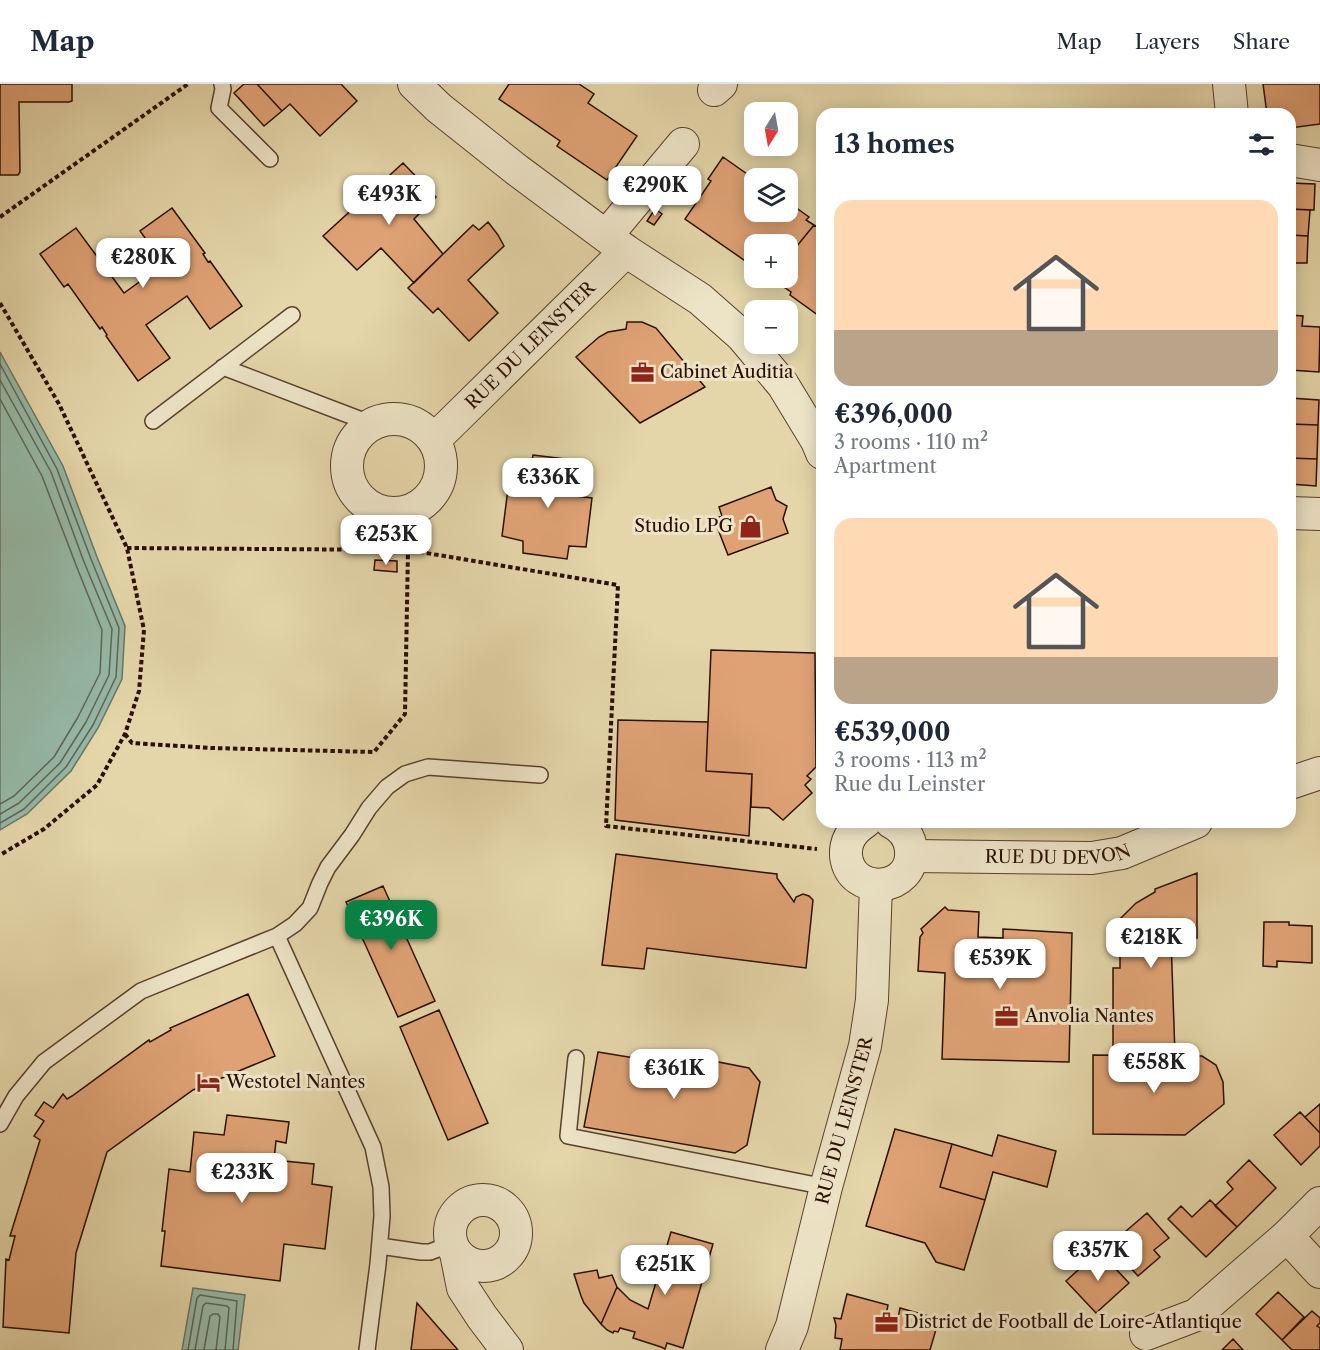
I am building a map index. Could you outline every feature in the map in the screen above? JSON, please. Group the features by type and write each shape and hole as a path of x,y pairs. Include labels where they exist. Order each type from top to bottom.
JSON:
{"street":[{"path":"414,84 517,170 616,243 700,299 742,336 783,385 816,439"},
{"path":"1229,84 1231,108"},
{"name":"RUE DU LEINSTER","path":"434,440 616,243 683,144"},
{"path":"1296,161 1320,165"},
{"path":"399,419 424,430 434,440 440,454 441,469 438,483 431,496 420,506 406,512 391,513 376,510 363,502 353,490 348,476 347,461 351,446 360,433 372,424 399,419"},
{"path":"1296,513 1320,514"},
{"path":"1296,781 1320,773"},
{"path":"857,828 847,843 847,862 858,878 876,885 896,880 909,866 912,855 911,844 900,828"},
{"name":"RUE DU DEVON","path":"912,855 1092,858 1122,853 1182,828"},
{"name":"RUE DU LEINSTER","path":"782,1350 792,1326 826,1187 865,1046 872,1000 876,885"},
{"path":"454,1249 463,1260 473,1265 483,1267 494,1265 504,1260 516,1241 514,1219 498,1203 476,1200 457,1212 451,1222 449,1233 463,1288 507,1350"},
{"path":"1146,1334 1196,1315 1287,1236 1320,1203"},
{"path":"1287,1236 1320,1272"},
{"path":"482,1317 488,1282 494,1265"}],"lane":[{"path":"222,84 219,108 270,159"},
{"path":"153,422 292,315"},
{"path":"223,367 372,424"},
{"path":"0,1124 15,1096 44,1062 141,992 277,936 295,924 310,908 328,867 369,808 387,787 405,774 428,767 540,775"},
{"path":"277,936 373,1147 381,1187 382,1216 367,1350"},
{"path":"576,1058 568,1136 826,1187"},
{"path":"380,1245 421,1252 454,1249"}],"path":[{"path":"0,217 188,84"},
{"path":"0,303 59,404 127,548 144,630 138,691 125,734 97,785 44,829 0,855"},
{"path":"125,734 132,742 211,748 374,752 405,714 408,550 406,512"},
{"path":"127,548 408,550 618,585 606,826 846,852"}],"water":[{"path":"0,352 63,466 125,626 122,679 98,728 71,771 27,814 0,830"},
{"path":"193,1288 245,1295 238,1350 182,1350"}],"building":[{"path":"0,84 72,84 72,101 19,102 20,172 18,175 0,175"},
{"path":"244,84 257,84 282,111 264,126 234,93"},
{"path":"257,84 341,84 357,101 320,136 290,104 282,111"},
{"path":"509,84 579,84 594,94 588,103 637,136 607,180 557,146 560,141 499,99"},
{"path":"1263,84 1320,84 1320,124 1296,127 1296,108 1266,108"},
{"path":"723,157 744,172 744,222 798,222 798,209 809,217 806,220 814,225 798,245 798,234 744,234 744,260 685,219 711,181 708,179"},
{"path":"403,163 436,197 414,219 443,254 414,283 381,248 357,270 323,236"},
{"path":"1296,183 1315,184 1314,210 1296,209"},
{"path":"172,208 205,253 203,254 208,262 210,261 242,306 210,329 187,296 146,325 170,358 138,381 102,327 100,329 68,284 64,287 40,254 76,228 124,293 164,264 140,231"},
{"path":"655,209 662,214 654,225 647,221"},
{"path":"1296,209 1310,210 1308,236 1296,235"},
{"path":"488,222 504,246 468,280 498,313 469,341 438,308 433,313 408,288 473,225 479,230"},
{"path":"814,225 816,226 816,314 790,295 791,292 785,288 798,288 798,245"},
{"path":"1296,235 1308,236 1307,263 1296,263"},
{"path":"1296,315 1303,316 1302,326 1320,327 1319,372 1296,370"},
{"name":"Cabinet Auditia","path":"627,322 642,322 656,328 705,387 640,423 576,357 599,337 608,332 626,329"},
{"path":"1296,398 1319,400 1318,425 1296,424"},
{"path":"1296,424 1318,425 1317,459 1296,458"},
{"path":"533,455 581,461 576,496 592,498 586,547 569,546 567,559 523,553 523,541 502,536 509,481 528,484"},
{"path":"1296,458 1317,459 1316,486 1296,484"},
{"name":"Studio LPG","path":"771,487 776,500 787,506 783,519 788,533 728,555 714,519 722,516 719,507"},
{"path":"375,560 397,561 397,572 374,570"},
{"path":"711,650 815,653 816,767 807,776 811,779 805,785 812,793 783,820 769,808 751,807 752,774 706,771"},
{"path":"618,720 708,722 706,771 752,774 749,836 615,820"},
{"path":"616,854 777,874 777,878 794,902 796,897 803,894 813,900 806,968 647,948 644,969 602,965"},
{"path":"1197,873 1197,938 1171,938 1175,1055 1113,1055 1113,968 1120,968 1120,937 1113,937 1113,932 1120,919 1136,903 1155,892 1155,889"},
{"path":"383,886 435,1001 398,1017 346,902"},
{"name":"Anvolia Nantes","path":"945,907 948,910 979,912 978,937 1003,938 1003,929 1072,933 1069,1062 942,1059 945,973 918,971 920,937 923,933 921,929"},
{"path":"1264,922 1289,922 1289,925 1312,926 1312,963 1277,961 1277,967 1263,966"},
{"path":"248,994 275,1056 193,1090 107,1152 76,1253 69,1333 3,1327 6,1259 9,1260 15,1236 10,1236 40,1140 34,1136 44,1121 35,1115 44,1102 53,1108 63,1094 67,1099 72,1096 149,1040 150,1042 171,1030 170,1028"},
{"path":"439,1010 488,1123 448,1140 400,1027"},
{"path":"598,1052 665,1063 667,1052 749,1068 760,1082 747,1145 735,1153 584,1127"},
{"path":"1093,1055 1202,1056 1216,1065 1223,1082 1224,1104 1185,1135 1093,1134"},
{"path":"1320,1104 1320,1133 1305,1117"},
{"path":"1300,1112 1320,1133 1320,1146 1301,1165 1274,1135"},
{"path":"227,1115 289,1122 286,1143 276,1141 274,1160 314,1164 312,1184 332,1187 325,1249 284,1244 280,1281 161,1266 165,1231 162,1231 169,1169 190,1172 194,1132 224,1135"},
{"path":"895,1129 952,1144 940,1187 985,1200 964,1270 936,1262 925,1243 866,1226"},
{"path":"998,1135 1056,1151 1047,1187 993,1172 985,1200 940,1187 952,1144 992,1156"},
{"path":"1249,1160 1276,1188 1237,1227 1215,1206 1233,1189 1227,1182"},
{"path":"1210,1200 1237,1227 1206,1257 1168,1219 1181,1206 1192,1217"},
{"path":"1147,1213 1169,1238 1154,1250 1160,1257 1138,1276 1117,1253 1125,1245 1119,1237"},
{"path":"671,1232 713,1244 683,1348 667,1343 665,1349 633,1338 635,1332 620,1328 618,1332 613,1333 601,1324 617,1287 630,1300 648,1309"},
{"path":"1099,1251 1129,1283 1096,1313 1066,1281"},
{"path":"597,1270 599,1278 612,1275 617,1287 601,1324 584,1303 574,1274"},
{"path":"1278,1292 1304,1317 1282,1340 1256,1314"},
{"name":"District de Football de Loire-Atlantique","path":"847,1294 888,1305 886,1315 898,1318 900,1308 939,1319 930,1350 840,1350 842,1339 835,1338 834,1318 841,1319"},
{"path":"417,1303 458,1350 411,1350"},
{"path":"1312,1311 1320,1318 1317,1326 1320,1328 1320,1350 1292,1350 1282,1340"},
{"path":"1233,1339 1243,1350 1222,1350"}],"place":[{"name":"Cabinet Auditia","path":"642,372"},
{"name":"Studio LPG","path":"751,526"},
{"name":"Anvolia Nantes","path":"1007,1016"},
{"name":"Westotel Nantes","path":"208,1082"},
{"name":"District de Football de Loire-Atlantique","path":"886,1322"}]}
